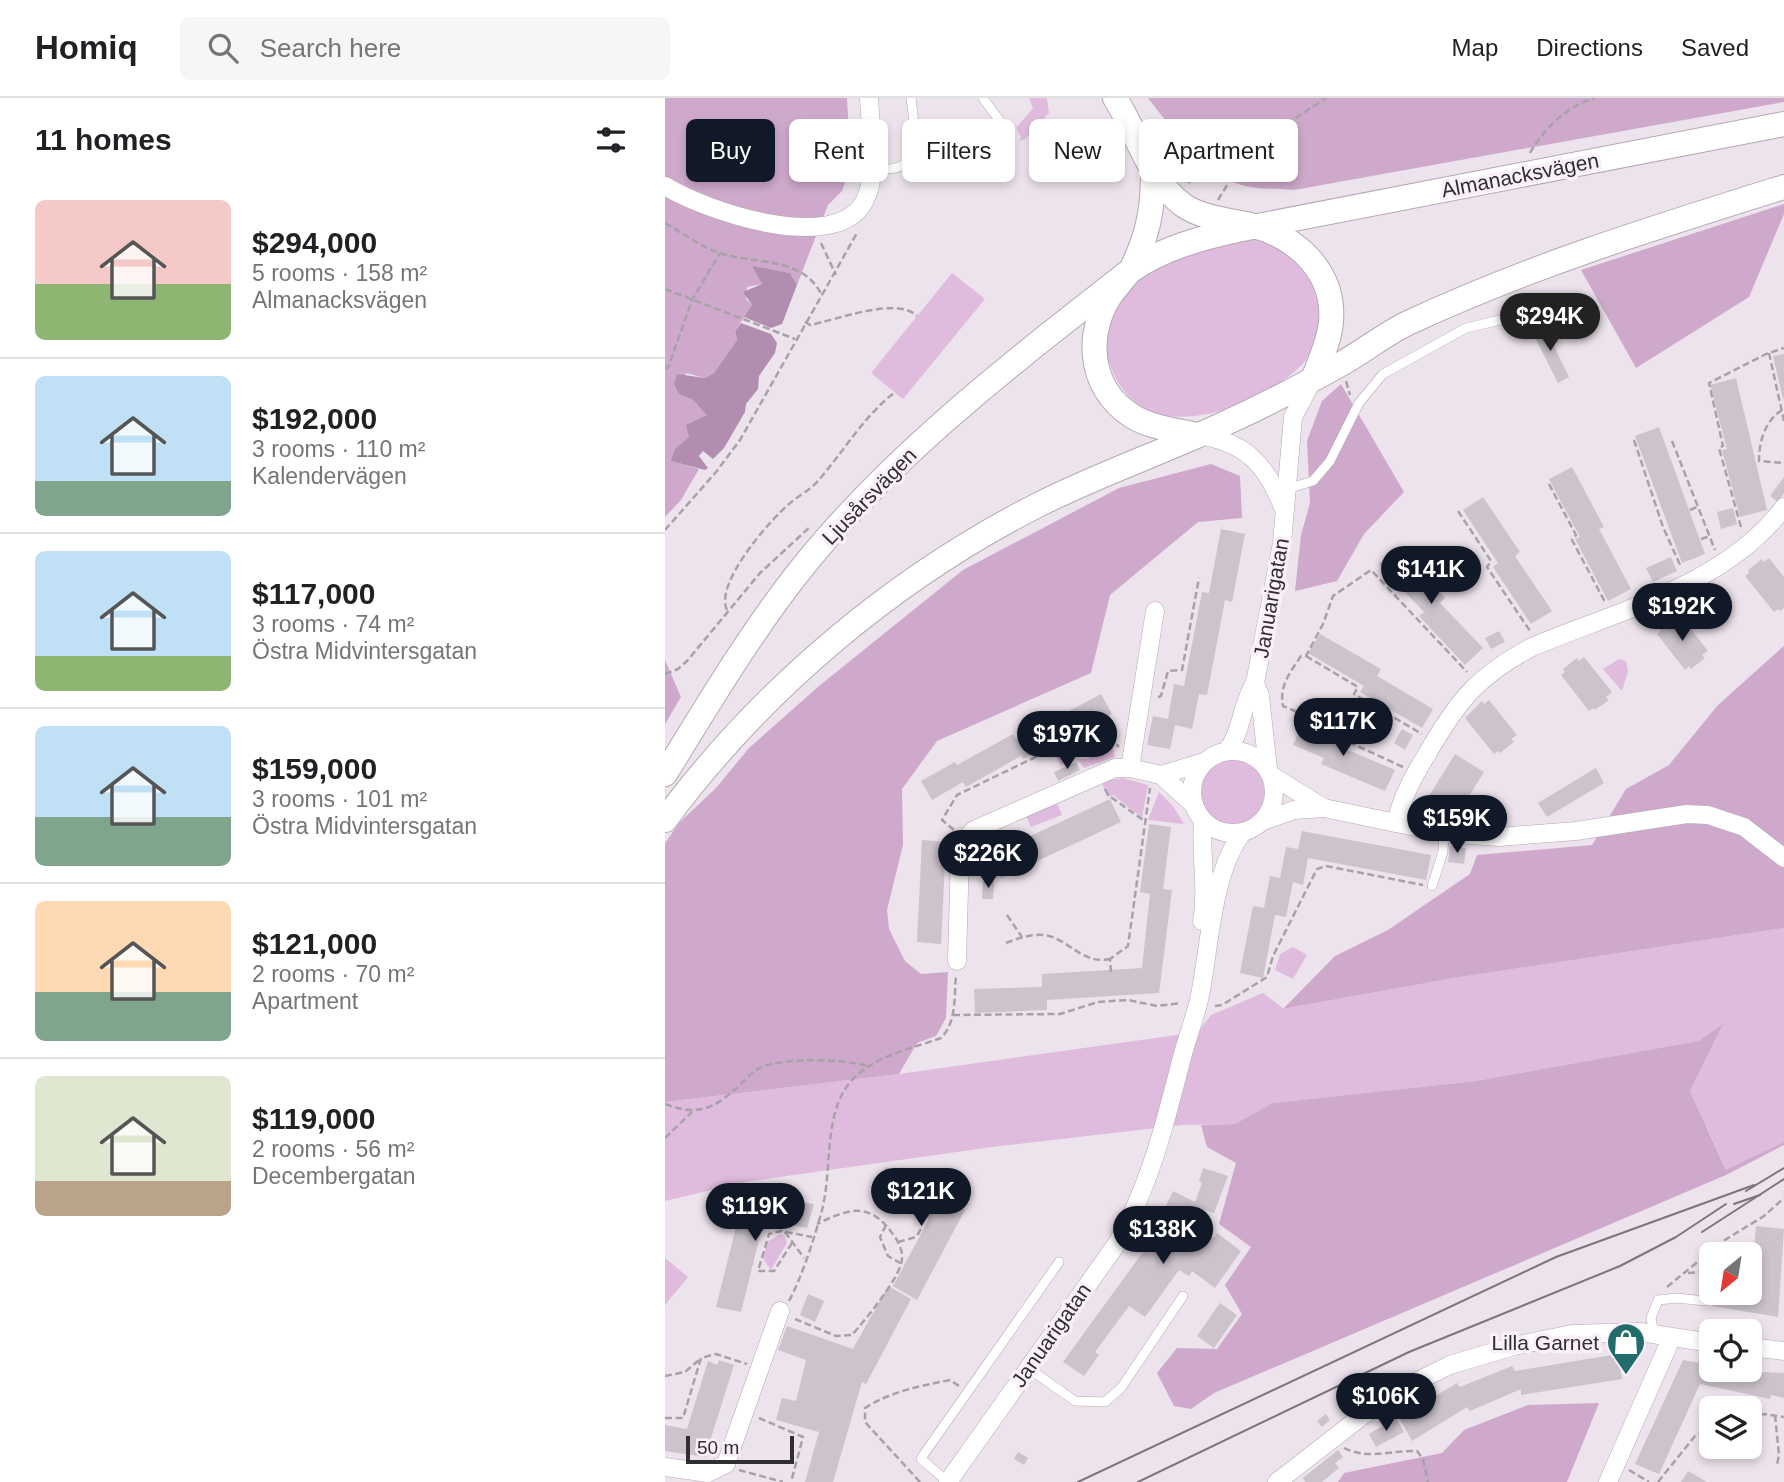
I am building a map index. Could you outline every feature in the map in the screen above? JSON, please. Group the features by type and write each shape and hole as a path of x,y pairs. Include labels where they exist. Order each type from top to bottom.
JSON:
{"main road":[{"path":"1115,98 1139,143"},
{"name":"Almanacksvägen","path":"1256,227 1784,124"},
{"path":"1153,182 1152,216 1144,244 1131,270 1105,303 1095,330 1095,359 1100,377 1113,398 1131,415 1154,426 1198,435"},
{"path":"1160,182 1186,207 1256,227 1297,245 1318,270 1327,288 1331,324 1314,377"},
{"path":"665,820 759,710 813,660 891,597 946,558 1033,508 1108,472 1198,435 1314,377 1404,325 1476,293 1594,246 1784,187"},
{"path":"1131,270 1181,244 1256,227"},
{"name":"Ljusårsvägen","path":"665,774 769,613 829,537 916,446 1131,270"}],"street":[{"path":"869,98 870,119"},
{"path":"665,186 730,215 775,224 813,225 840,222 855,212 867,195 869,182"},
{"name":"Januarigatan","path":"1227,751 1237,738 1247,696 1255,683 1285,512 1293,417 1314,377"},
{"name":"Januarigatan","path":"1198,435 1221,439 1247,451 1271,480 1285,512"},
{"path":"1397,824 1400,807 1416,772 1455,706 1478,683 1532,647 1689,583 1748,543 1784,507"},
{"path":"1130,768 1155,611"},
{"name":"Januarigatan","path":"1255,683 1270,773"},
{"path":"1157,775 1204,762 1227,751 1250,754 1270,773 1325,808"},
{"path":"1198,812 1193,782 1204,762"},
{"path":"957,961 960,853 967,836 1097,774 1130,768 1157,775 1221,832 1243,832 1263,821 1294,810 1325,808 1473,838 1527,836 1687,814 1708,815 1744,827 1784,858"},
{"path":"1263,821 1274,800 1270,773"},
{"name":"Januarigatan","path":"947,1482 1118,1242 1150,1176 1164,1135 1181,1063 1206,900 1198,812"},
{"name":"Januarigatan","path":"1192,1003 1226,857 1243,832"},
{"path":"665,1467 709,1473 726,1464 780,1311"},
{"path":"1277,1482 1389,1395 1450,1365 1514,1346 1572,1334 1640,1332 1699,1342"},
{"path":"1608,1482 1663,1337"},
{"path":"1762,1348 1784,1351"}],"lane":[{"path":"888,171 899,168 913,155 915,134 911,98"},
{"path":"983,98 998,119"},
{"path":"1287,489 1313,481 1330,461 1359,403 1383,374 1467,328 1513,317 1550,301"},
{"path":"1432,886 1443,852 1444,833"},
{"path":"947,1482 922,1459 1059,1262"},
{"path":"1028,1368 1075,1401 1105,1402 1121,1388 1182,1296"},
{"path":"1663,1337 1651,1318 1658,1300 1677,1298 1699,1300"}],"path":[{"path":"1218,200 1249,149 1326,98"},
{"path":"1527,160 1542,131 1574,105 1594,98"},
{"path":"1190,182 1196,190"},
{"path":"1208,197 1227,202"},
{"path":"665,530 729,457 795,339 835,275 857,230 855,212"},
{"path":"665,223 695,243 720,253 793,268 817,285 822,296"},
{"path":"813,225 835,275"},
{"path":"665,368 668,368 692,300 720,253"},
{"path":"665,289 795,339"},
{"path":"805,322 810,326 856,316 873,308 903,309 917,316"},
{"path":"1748,543 1738,522 1719,448 1723,446 1709,383 1784,348"},
{"path":"1769,353 1784,421"},
{"path":"728,611 724,594 738,565 766,526 815,485 862,422 895,393"},
{"path":"1782,410 1774,415 1765,430 1759,461 1784,463"},
{"path":"1634,440 1663,527 1689,583"},
{"path":"1672,441 1720,563"},
{"path":"1681,478 1686,475"},
{"path":"1549,484 1576,535 1572,540 1612,614"},
{"path":"1689,510 1699,506"},
{"path":"1458,511 1491,561 1487,567 1531,631 1532,647"},
{"path":"1700,539 1710,536"},
{"path":"1306,656 1323,624 1333,596 1371,570 1478,683"},
{"path":"1141,700 1161,696 1168,671 1182,670 1199,578"},
{"path":"1416,772 1340,738 1342,731 1283,706 1281,695 1287,677 1301,656 1306,656 1358,687 1354,694 1434,741"},
{"path":"967,836 947,827 942,820 957,795 1081,736 1111,739 1123,751 1130,768"},
{"path":"1097,774 1108,794 1144,820"},
{"path":"1006,943 1022,937 1053,937 1095,961 1110,959 1128,946 1144,820 1157,775"},
{"path":"953,1015 1060,1014 1113,1000 1157,1006 1192,1003 1222,1005 1266,977 1276,948 1317,869 1326,866 1432,886"},
{"path":"1007,915 1022,937"},
{"path":"1110,959 1111,972"},
{"path":"817,1224 853,1210 868,1211 886,1225 898,1242 902,1258 900,1263 852,1335 836,1336 780,1311 790,1298 817,1224 830,1161 834,1110 849,1083 869,1066 941,1038 953,1015 957,961"},
{"path":"665,1138 692,1112 712,1107 754,1072 767,1065 829,1060 869,1066"},
{"path":"665,1104 692,1112"},
{"path":"1661,1290 1723,1241 1764,1216 1784,1198"},
{"path":"886,1225 880,1237 888,1256 900,1263"},
{"path":"898,1242 916,1237 923,1226"},
{"path":"792,1243 774,1271 758,1270 769,1234 785,1232 812,1237"},
{"path":"785,1232 804,1259"},
{"path":"1685,1273 1699,1272"},
{"path":"665,1376 685,1372 701,1358 716,1354 759,1370"},
{"path":"665,1418 683,1418 701,1358"},
{"path":"920,1482 865,1422 866,1408 881,1397 950,1380 968,1392"},
{"path":"744,1413 803,1437 791,1482"},
{"path":"1762,1415 1784,1417"},
{"path":"1775,1415 1779,1455 1777,1465"},
{"path":"1658,1482 1699,1434"},
{"path":"1334,1436 1339,1445 1352,1452 1378,1454 1417,1451 1423,1460 1428,1482"},
{"path":"1617,1462 1649,1482"},
{"path":"726,1464 751,1475 783,1482"}],"shaded area":[{"path":"665,98 847,98 848,119 789,119 789,182 845,182 842,191 828,205 797,285 790,273 753,267 762,284 747,287 746,299 752,305 735,331 737,340 714,373 705,378 686,373 679,394 693,400 708,415 672,461 699,469 681,500 665,517"},
{"path":"1029,98 1047,98 1049,113 1043,119 1029,119 1029,135 1019,141 1021,137 1016,128 1033,108"},
{"path":"1148,98 1784,98 1784,102 1294,190 1257,188 1235,182 1298,182 1298,119 1165,119"},
{"path":"1784,204 1784,214 1749,297 1636,368 1581,270"},
{"path":"1257,238 1280,243 1319,281 1319,338 1305,362 1264,393 1213,413 1187,417 1163,415 1142,407 1129,397 1120,385 1107,356 1109,330 1116,308 1129,290 1146,275 1167,263 1212,247"},
{"path":"752,266 790,273 797,285 782,324 771,328 744,317 752,305 743,292 762,284"},
{"path":"952,273 985,299 903,399 871,373"},
{"path":"741,323 771,334 777,343 775,353 759,376 758,389 746,404 745,412 724,448 713,459 703,451 699,456 708,468 705,470 671,461 675,449 689,437 686,425 707,415 693,400 679,394 674,384 677,374 705,378 714,373 737,340 735,331"},
{"path":"1341,384 1404,492 1364,534 1337,581 1295,591 1301,535 1310,503 1307,441 1322,401"},
{"path":"1211,464 1240,476 1242,518 1198,522 1110,595 1091,673 937,741 902,789 903,845 887,910 889,929 905,961 921,974 948,972 946,1018 936,1036 917,1043 899,1074 665,1102 665,843 680,822 716,788 749,748 819,686 963,570 1119,488"},
{"path":"1784,646 1784,928 1454,978 1283,1009 1335,956 1388,930 1470,874 1477,855 1592,845 1626,789 1669,765 1718,705"},
{"path":"1619,659 1626,661 1628,671 1622,691 1603,669"},
{"path":"665,660 681,697 665,724"},
{"path":"1098,742 1112,746 1115,757 1084,768 1078,759 1088,759 1095,754 1079,754 1061,765 1054,753 1076,743"},
{"path":"1233,760 1251,766 1259,774 1265,792 1259,810 1251,818 1233,824 1215,818 1207,810 1201,792 1207,774 1215,766"},
{"path":"1123,778 1148,785 1142,818 1113,795 1108,797 1101,781"},
{"path":"1159,792 1173,806 1184,824 1148,820"},
{"path":"1057,803 1062,815 1031,827 1026,816"},
{"path":"1784,928 1784,1142 1727,1171 1690,1091 1722,1025 1698,1041 1476,1081 1274,1103 1235,1124 1182,1125 992,1147 745,1182 665,1201 665,1102 899,1074 1198,1032 1211,1015 1263,993 1284,1009 1454,978"},
{"path":"1293,947 1307,955 1293,979 1275,970 1280,954"},
{"path":"1723,1024 1690,1091 1726,1170 1784,1142 1784,1145 1726,1175 1214,1393 1191,1409 1174,1406 1157,1373 1177,1348 1217,1349 1242,1314 1225,1285 1251,1247 1219,1224 1236,1163 1207,1147 1201,1125 1235,1124 1273,1103 1476,1081 1698,1041"},
{"path":"780,1234 785,1236 787,1243 771,1270 763,1259 767,1242"},
{"path":"665,1258 688,1277 665,1305"},
{"path":"1599,1403 1567,1482 1338,1482 1344,1473 1442,1453 1464,1430 1528,1405"}],"building":[{"path":"1543,324 1569,377 1558,383 1531,330"},
{"path":"1784,354 1784,398 1783,399 1773,356"},
{"path":"1736,378 1767,510 1740,517 1722,450 1727,449 1710,385"},
{"path":"1659,427 1705,554 1682,563 1635,436"},
{"path":"1572,467 1604,527 1599,529 1631,589 1608,601 1575,539 1580,537 1549,479"},
{"path":"1784,477 1784,493 1778,502 1770,496"},
{"path":"1483,497 1520,552 1515,556 1552,611 1531,624 1493,567 1498,563 1463,510"},
{"path":"1733,508 1737,524 1721,529 1717,512"},
{"path":"1221,529 1245,534 1232,602 1225,600 1207,695 1199,694 1192,729 1175,725 1170,749 1147,745 1153,716 1168,719 1174,684 1184,686 1202,592 1209,593"},
{"path":"1398,547 1445,598 1440,603 1483,648 1465,665 1419,616 1424,612 1379,564"},
{"path":"1671,557 1677,571 1653,582 1646,568"},
{"path":"1769,558 1784,577 1784,608 1774,612 1745,576 1749,573 1748,570 1762,559 1764,562"},
{"path":"1681,616 1708,651 1702,655 1705,658 1691,669 1689,666 1685,670 1657,634 1661,631 1659,628 1673,617 1676,620"},
{"path":"1499,631 1505,642 1491,649 1485,638"},
{"path":"1320,634 1381,669 1377,676 1433,709 1422,728 1360,692 1364,686 1308,653"},
{"path":"1584,657 1612,692 1606,697 1609,700 1589,711 1561,675 1565,672 1563,669 1577,658 1579,661"},
{"path":"1101,694 1112,714 1081,731 1079,728 1023,759 1021,756 966,787 963,782 932,800 921,781 955,762 957,765 1013,734 1016,739"},
{"path":"1489,700 1517,735 1511,739 1514,742 1500,753 1498,751 1494,754 1465,718 1482,701 1484,704"},
{"path":"1303,723 1337,738 1334,744 1395,770 1385,791 1321,764 1324,758 1293,745"},
{"path":"1402,729 1413,735 1405,750 1394,743"},
{"path":"1455,754 1484,772 1453,822 1424,804"},
{"path":"1076,762 1080,770 1058,781 1054,772"},
{"path":"1596,768 1604,783 1547,817 1538,803"},
{"path":"1110,799 1121,822 1001,878 990,855"},
{"path":"1149,824 1171,827 1163,889 1172,890 1159,993 1047,1000 1047,1010 975,1013 974,989 1042,987 1042,974 1142,968 1150,894 1140,892"},
{"path":"1302,831 1431,855 1426,880 1308,858 1303,885 1293,882 1286,917 1275,915 1263,978 1240,973 1253,906 1264,908 1270,876 1280,878 1286,847 1298,849"},
{"path":"922,840 946,842 941,944 917,942"},
{"path":"1450,846 1466,848 1464,864 1448,862"},
{"path":"983,881 994,881 993,899 982,899"},
{"path":"886,1167 965,1210 917,1300 893,1286 929,1219 872,1190"},
{"path":"1203,1168 1228,1176 1214,1213 1194,1206 1188,1219 1214,1238 1217,1233 1241,1251 1215,1288 1192,1271 1189,1276 1179,1270 1145,1317 1129,1306 1095,1352 1099,1355 1084,1376 1063,1362 1148,1245 1173,1191 1195,1202 1202,1183 1199,1181"},
{"path":"744,1195 814,1204 807,1228 764,1220 741,1312 716,1307"},
{"path":"1756,1226 1784,1229 1778,1317 1712,1306 1762,1306 1762,1242 1755,1242"},
{"path":"888,1286 911,1299 866,1384 862,1382 833,1482 805,1482 819,1432 776,1420 782,1398 796,1401 806,1360 778,1350 787,1326 853,1349"},
{"path":"808,1294 824,1301 815,1322 800,1315"},
{"path":"1220,1303 1237,1315 1214,1348 1197,1336"},
{"path":"1618,1354 1622,1379 1521,1395 1521,1389 1470,1411 1467,1407 1412,1441 1399,1418 1457,1383 1460,1387 1512,1366 1515,1371"},
{"path":"719,1360 734,1365 705,1457 665,1451 665,1425 687,1429 708,1361 717,1365"},
{"path":"1683,1360 1699,1363 1699,1382 1762,1382 1762,1372 1784,1373 1784,1398 1771,1395 1770,1399 1700,1384 1659,1474 1635,1464"},
{"path":"1326,1414 1330,1420 1322,1427 1317,1421"},
{"path":"1396,1418 1404,1432 1376,1447 1369,1434"},
{"path":"1338,1450 1343,1457 1335,1463 1339,1468 1322,1482 1305,1482 1303,1478"},
{"path":"1018,1452 1028,1458 1024,1465 1014,1459"},
{"path":"1688,1471 1707,1482 1681,1482"}],"tram line":[{"path":"1746,1191 1784,1168"},
{"path":"1702,1232 1784,1179"},
{"path":"1078,1482 1556,1257 1754,1185"},
{"path":"1734,1204 1760,1195"},
{"path":"1138,1482 1409,1352 1620,1266 1676,1237 1726,1204"}],"place":[{"name":"Lilla Garnet","path":"1626,1376"}]}
